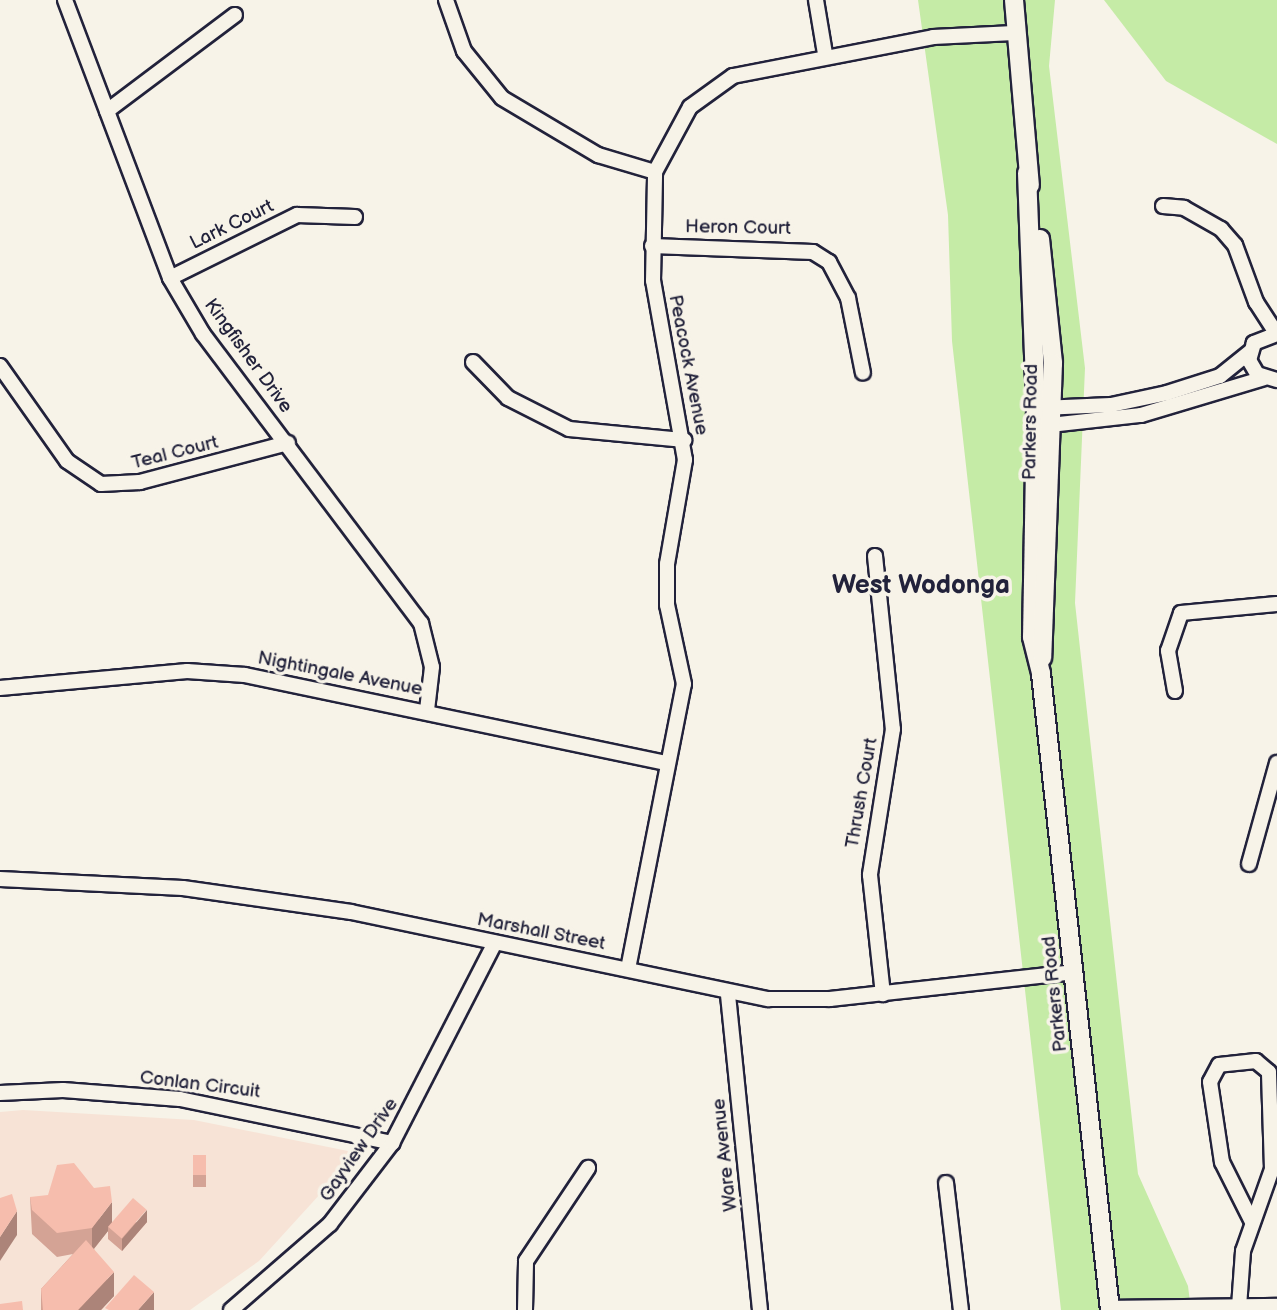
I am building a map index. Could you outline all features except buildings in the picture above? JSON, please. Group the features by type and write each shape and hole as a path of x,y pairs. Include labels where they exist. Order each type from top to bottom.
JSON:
{"main road":[{"name":"Parkers Road","path":"1014,0 1014,33 1044,417 1029,594 1041,674 1110,1309"}],"street":[{"name":"Kingfisher Drive","path":"65,0 170,278 421,623 432,667 427,710"},
{"path":"446,0 464,51 502,98 598,155 656,172"},
{"path":"816,0 825,54"},
{"path":"107,111 235,15"},
{"name":"Peacock Avenue","path":"628,970 684,684 667,605 667,564 684,440 662,352 652,246 656,172 703,93 750,70 825,54 1014,33"},
{"path":"1044,417 1167,393 1220,376 1252,348 1277,334 1256,302 1243,260 1221,229 1184,208 1163,206"},
{"name":"Lark Court","path":"170,278 297,215 355,217"},
{"name":"Heron Court","path":"652,246 813,251 829,262 848,298 863,373"},
{"path":"1256,302 1252,368 1272,382"},
{"path":"473,362 508,398 569,429 684,440"},
{"name":"Teal Court","path":"0,366 67,461 101,484 140,482 288,443"},
{"path":"1044,417 1141,415 1272,382"},
{"name":"Thrush Court","path":"875,556 893,729 870,875 883,994"},
{"path":"1175,691 1168,651 1181,614 1277,604"},
{"name":"Nightingale Avenue","path":"0,688 213,672 427,710 667,763"},
{"path":"1249,864 1277,763"},
{"name":"Marshall Street","path":"0,879 183,888 495,943 628,970 728,995 801,999 883,994 1073,972"},
{"name":"Gayview Drive","path":"232,1310 330,1224 392,1143 495,943"},
{"name":"Ware Avenue","path":"728,995 757,1310"},
{"path":"1238,1307 1252,1222 1273,1158 1269,1072 1256,1061 1219,1065 1210,1082 1222,1162 1252,1222"},
{"name":"Conlan Circuit","path":"0,1093 180,1099 392,1143"},
{"path":"525,1310 526,1261 588,1168"},
{"path":"946,1183 961,1310"},
{"path":"1110,1309 1277,1306"}],"shaded area":[{"path":"23,1110 194,1120 348,1151 352,1159 259,1261 190,1310 0,1310 0,1112"}],"green space":[{"path":"918,0 1055,0 1049,66 1085,368 1075,603 1138,1174 1188,1286 1191,1310 1061,1310 952,341 948,215"},
{"path":"1104,0 1277,0 1277,144 1166,81"}],"district":[{"name":"West Wodonga","path":"921,586"}]}
